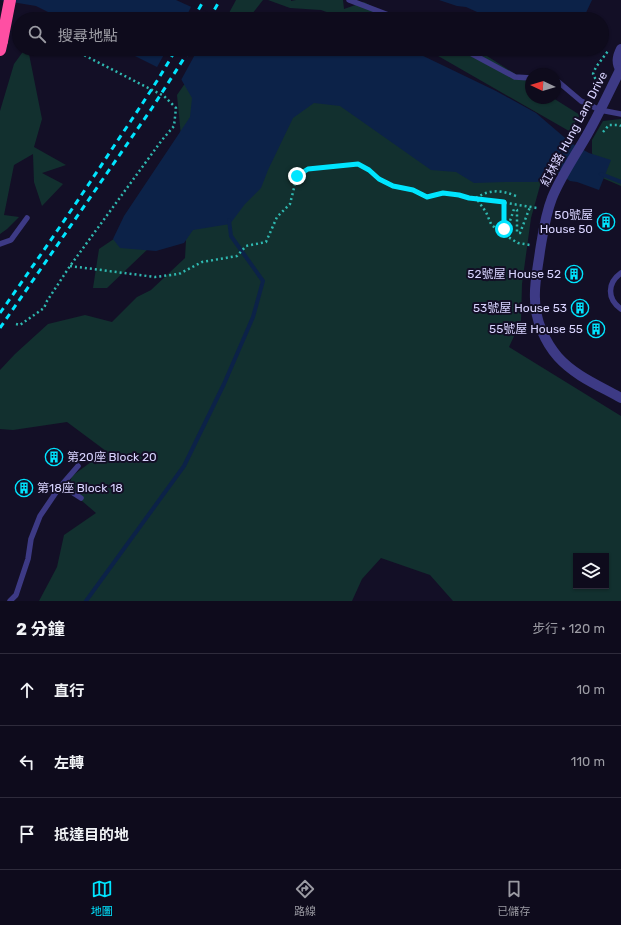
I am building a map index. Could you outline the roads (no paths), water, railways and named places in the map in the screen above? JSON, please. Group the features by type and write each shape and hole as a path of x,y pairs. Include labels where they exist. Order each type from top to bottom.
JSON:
{"highway":[{"path":"1,46 10,0"}],"street":[{"name":"紅林路 Hung Lam Drive","path":"621,49 617,59 617,65 621,71 552,198 546,216 541,242 535,301 538,321 546,340 558,357 573,371 621,398"}],"lane":[{"path":"349,0 381,12"},
{"path":"476,56 515,76 525,77"},
{"path":"561,84 581,101 600,110 621,114"},
{"path":"0,244 11,240 27,218"},
{"path":"621,273 612,282 610,295 613,301 621,309"},
{"path":"10,601 16,595 28,560 31,539 40,516 62,485 78,466"},
{"path":"62,485 81,498"}],"water":[{"path":"0,0 176,0 203,12 48,12 36,6"},
{"path":"439,0 592,0 586,12 477,12 466,7 457,6"},
{"path":"135,56 423,56 496,91 536,113 571,143 589,153 611,160 599,190 570,181 548,166 538,182 474,183 456,172 431,170 340,106 314,103 293,118 261,188 245,204 230,224 193,230 184,243 156,251 120,248 113,239 124,216 190,117 192,98 181,79"}],"waterway":[{"path":"601,174 621,182"},
{"path":"86,601 184,466 224,384 253,317 263,281 231,236 229,220"}],"railway":[{"path":"197,12 204,0"},
{"path":"213,12 220,0"},
{"path":"0,313 98,170 172,56"},
{"path":"0,328 152,108 185,56"}],"place":[{"name":"50號屋 House 50","path":"606,222"},
{"name":"52號屋 House 52","path":"574,274"},
{"name":"53號屋 House 53","path":"580,308"},
{"name":"55號屋 House 55","path":"596,329"},
{"name":"第20座 Block 20","path":"54,457"},
{"name":"第18座 Block 18","path":"24,488"}]}
